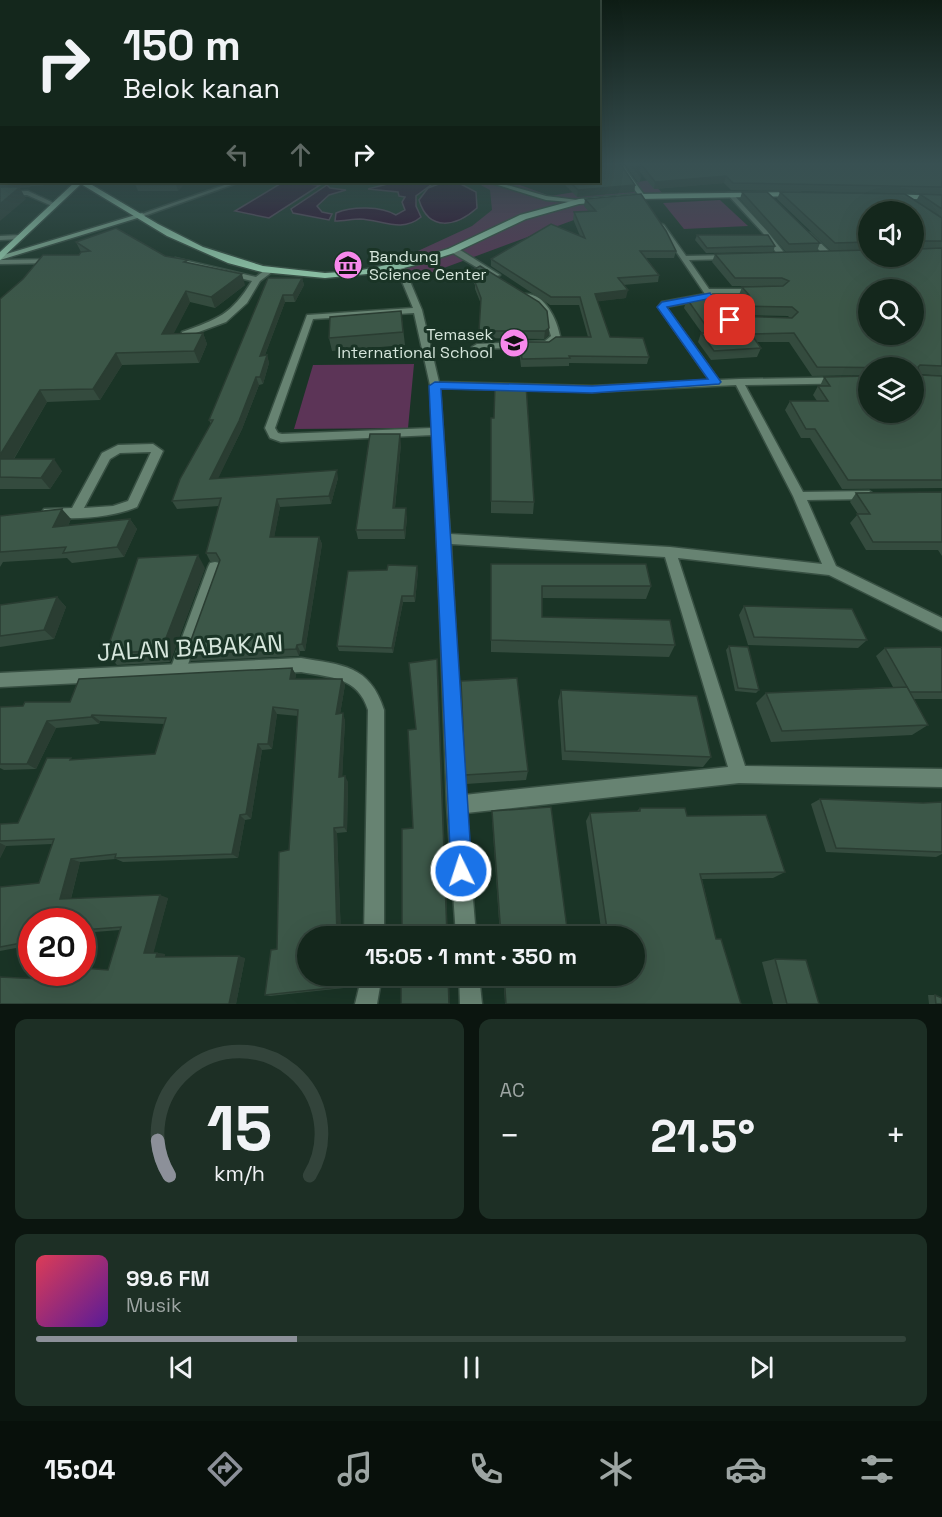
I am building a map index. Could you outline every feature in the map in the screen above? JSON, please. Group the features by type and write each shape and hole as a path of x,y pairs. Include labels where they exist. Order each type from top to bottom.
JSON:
{"main road":[{"path":"0,259 49,210"},
{"path":"132,210 199,249 229,261 268,272 299,276 342,277 400,267 454,250 501,226 544,210"}],"street":[{"path":"0,259 157,210"},
{"path":"745,210 782,255"},
{"path":"658,220 716,305"},
{"path":"798,225 828,255"},
{"path":"0,238 20,237"},
{"path":"454,250 508,283"},
{"path":"816,255 838,254"},
{"path":"771,255 793,255"},
{"path":"684,258 738,256"},
{"path":"0,259 60,261"},
{"path":"178,260 257,280"},
{"path":"400,267 418,310 435,386 456,805 465,926"},
{"path":"185,334 223,320 244,301 257,280 268,272"},
{"path":"477,347 548,344 556,336 552,317 517,289"},
{"path":"715,382 662,307 665,304 708,294 769,290"},
{"path":"418,310 310,317 270,428 274,435 281,438 438,431"},
{"path":"435,386 592,389 715,382 858,380"},
{"path":"739,382 799,496 831,570"},
{"path":"31,514 117,511 133,504 157,451 153,448 118,449 106,456 76,512"},
{"path":"799,496 882,495"},
{"path":"444,539 670,552 831,570 942,625"},
{"path":"670,552 739,774"},
{"path":"178,670 214,567"},
{"name":"JALAN BABAKAN","path":"0,680 301,665 344,673 362,683 373,696 376,710 374,926"},
{"path":"456,805 739,774 942,778"},
{"path":"366,1004 370,986"},
{"path":"470,986 471,1004"}],"shaded area":[{"path":"237,210 282,210 269,218 235,211"},
{"path":"291,210 320,210 332,214 329,220 293,213"},
{"path":"347,210 382,210 396,215 405,210 418,210 421,217 414,222 399,225 360,219 335,221 336,213"},
{"path":"475,210 461,219 444,223 429,218 424,211"},
{"path":"492,210 601,210 414,279 394,262 472,226"},
{"path":"669,210 731,210 748,226 684,229"},
{"path":"414,364 408,428 294,429 313,365"}],"building":[{"path":"652,210 676,251 640,251 659,275 618,278 628,290 595,294 610,337 643,338 649,357 569,356 570,358 522,359 520,342 549,342 556,337 591,337 580,297 551,297 491,259 551,224 585,238 574,212"},
{"path":"758,210 786,210 820,243 789,244"},
{"path":"799,210 858,210 858,242 835,243"},
{"path":"924,210 929,210 942,218 942,241 924,241"},
{"path":"116,228 165,256 242,274 211,297 186,291 162,334 203,333 194,351 116,353 93,389 40,390 0,455 0,299 23,279 43,255 79,255 81,252 90,251 76,242"},
{"path":"697,235 768,235 775,246 707,248"},
{"path":"942,248 942,366 924,365 924,357 858,357 858,367 817,367 794,333 751,334 761,348 714,351 701,333 711,333 687,299 712,298 719,309 730,316 792,318 798,312 792,307 736,306 729,302 725,297 749,295 742,287 783,286 789,281 782,278 735,278 715,254 858,250 858,267 924,267 924,249"},
{"path":"480,266 539,302 547,311 549,328 545,331 479,331 481,298 475,282 479,282 471,271"},
{"path":"268,278 302,278 293,295 283,295 260,356 267,355 260,377 256,377 239,421 210,479 337,470 329,496 277,499 270,537 319,537 302,644 297,645 296,649 186,654 220,560 216,553 206,553 221,498 172,501 180,479 213,420 209,420"},
{"path":"401,311 403,332 329,338 330,317"},
{"path":"924,375 942,376 942,480 848,480 815,429 806,429 790,401 828,401 818,386 830,386 824,377 858,376 858,423 924,423"},
{"path":"495,384 526,385 534,502 491,501 491,418 494,418"},
{"path":"370,434 400,434 393,508 406,508 404,530 356,530"},
{"path":"0,459 54,459 41,478 0,477"},
{"path":"942,492 942,542 873,542 857,514 870,514 856,493"},
{"path":"62,509 53,527 130,519 117,547 63,553 66,547 0,552 0,516"},
{"path":"198,555 161,651 106,653 138,558"},
{"path":"491,564 646,564 651,586 542,586 542,617 670,620 675,645 491,640"},
{"path":"388,565 417,566 414,596 402,596 392,648 337,646 348,571 387,570"},
{"path":"57,597 44,630 0,636 0,605"},
{"path":"744,606 852,609 867,640 754,637"},
{"path":"729,646 748,647 759,690 738,688"},
{"path":"941,647 942,692 910,692 885,648"},
{"path":"437,659 447,926 402,926 402,829 413,828 408,730 416,729 409,663"},
{"path":"292,668 290,679 342,679 336,714 343,713 339,777 345,776 344,827 334,828 337,926 297,926 297,986 340,987 265,995 271,950 277,949 279,852 289,850 298,710 273,707 268,744 258,744 246,814 240,815 232,854 115,858 116,854 71,859 60,899 160,895 144,953 157,953 156,957 239,956 229,1004 0,1004 0,977 18,978 18,986 96,986 96,969 108,970 121,927 96,929 96,908 18,908 18,944 0,947 0,887 39,883 54,839 0,841 0,824 18,823 47,758 71,758 70,760 155,754 166,718 92,715 91,717 47,721 27,764 0,764 0,707 23,706 25,702 70,702 79,679"},
{"path":"517,678 528,771 465,775 461,681"},
{"path":"907,687 928,725 782,731 766,693"},
{"path":"561,690 697,696 711,757 565,751"},
{"path":"820,799 942,802 942,852 836,848"},
{"path":"551,807 567,926 500,926 492,811"},
{"path":"640,808 685,808 687,816 766,815 785,872 700,874 716,939 721,939 741,1004 506,1004 505,986 645,986 645,926 607,926 590,813 640,811"},
{"path":"775,959 806,960 819,1004 787,1004"},
{"path":"401,986 448,986 449,1004 401,1004"},
{"path":"935,995 942,998 942,1004 936,1004"}],"place":[{"name":"Bandung Science Center","path":"348,265"},
{"name":"Temasek International School","path":"514,343"}],"route":[{"path":"461,871 435,386 592,389 715,382 662,307 665,304 710,296 721,314 730,320"}]}
